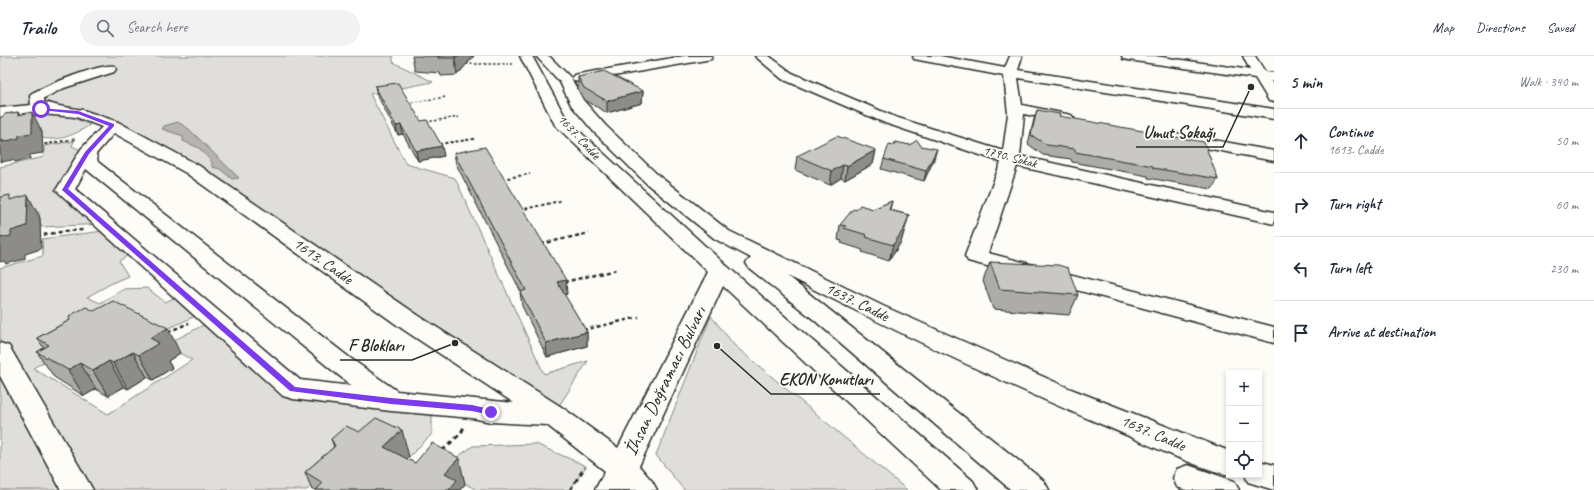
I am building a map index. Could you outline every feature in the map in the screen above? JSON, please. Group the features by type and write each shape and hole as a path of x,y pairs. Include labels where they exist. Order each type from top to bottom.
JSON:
{"street":[{"name":"1637. Cadde","path":"542,56 566,81 576,102 600,129 653,180 722,235 875,311 1054,392 1195,451 1226,461"},
{"path":"566,81 706,56"},
{"name":"1790. Sokak","path":"761,56 788,76 890,120 936,136 1011,159 1274,218"},
{"path":"919,56 1010,73 1274,114"},
{"path":"1016,56 1010,73 1016,114 1011,159 976,256 1274,335"},
{"path":"1128,56 1268,76"},
{"path":"1249,56 1268,76 1274,98"},
{"name":"1637. Cadde","path":"521,60 561,122 719,272 962,490"},
{"path":"50,110 38,104 37,96 59,85 109,69"},
{"path":"1014,108 1083,121"},
{"path":"0,127 50,110"},
{"name":"1613. Cadde","path":"0,113 50,110 78,113 112,125 192,170 413,324 553,415 625,483"},
{"path":"112,125 85,145 65,190 293,389 391,401 472,408 491,412 553,415"},
{"path":"1159,135 1274,156"},
{"path":"85,145 90,164 341,364 391,401"},
{"path":"722,235 821,314 1033,490"},
{"name":"İhsan Doğramacı Bulvarı","path":"625,483 719,272"},
{"path":"0,352 77,490"},
{"path":"1262,474 1274,478"},
{"path":"1188,478 1223,490"}],"path":[{"path":"462,63 521,60"},
{"path":"407,103 446,97"},
{"path":"425,122 459,117"},
{"path":"437,144 474,138"},
{"path":"35,146 85,145"},
{"path":"500,179 530,174"},
{"path":"518,210 560,201"},
{"path":"36,236 66,231 108,228"},
{"path":"538,245 589,233"},
{"path":"561,283 616,270"},
{"path":"165,334 207,314"},
{"path":"579,331 639,317"},
{"path":"440,453 461,433 472,408"},
{"path":"570,490 586,466"}],"shaded area":[{"path":"0,56 393,56 393,62 433,82 370,94 406,164 455,178 544,374 588,361 553,415 192,169 78,113 0,113"},
{"path":"0,116 69,116 90,125 68,136 55,139 42,138 41,128 0,136"},
{"path":"178,122 189,129 239,178 232,179 220,169 212,167 212,162 199,148 183,141 183,136 162,129 164,126"},
{"path":"74,141 72,146 87,153 65,190 104,224 41,227 39,212 0,221 0,167 44,157 44,146"},
{"path":"111,230 135,251 119,261 128,276 87,297 100,303 124,289 147,288 165,302 183,294 204,312 167,329 117,321 33,368 108,414 192,360 165,345 213,320 293,389 432,404 432,434 409,457 369,436 307,490 0,490 0,268 43,256 42,239"},
{"path":"711,316 735,346 907,490 684,490 656,455"},
{"path":"536,444 586,466 570,490 477,490 439,470 473,446"}],"building":[{"path":"439,56 456,56 455,58 438,58"},
{"path":"604,71 643,91 607,101 584,88 578,77"},
{"path":"398,83 421,121 427,120 442,146 416,151 401,125 396,126 375,86"},
{"path":"1037,110 1060,114 1059,116 1204,142 1218,179 1153,168 1153,166 1075,152 1075,149 1047,145 1031,135"},
{"path":"18,112 18,115 32,112 32,133 19,135 19,138 3,142 3,139 0,140 0,117 5,114"},
{"path":"837,136 876,150 847,166 843,165 832,171 797,156"},
{"path":"917,140 921,146 937,149 926,171 884,159 889,144 894,145 895,142 910,145"},
{"path":"485,147 566,280 557,282 587,332 546,343 520,292 526,290 454,153"},
{"path":"10,195 10,200 28,195 27,226 11,231 11,236 0,238 0,197"},
{"path":"892,201 889,210 909,215 905,227 893,245 866,237 867,235 844,228 846,226 840,225 853,209 856,210 860,205 873,209"},
{"path":"990,262 1058,265 1068,268 1078,295 1000,289"},
{"path":"113,301 168,328 150,338 159,343 139,355 133,352 113,363 109,361 93,371 80,363 68,370 37,352 49,345 37,338 70,320 69,316 86,307 94,311"},
{"path":"376,418 402,430 384,447 415,463 432,443 459,458 445,473 457,480 449,490 316,490 323,483 305,472 335,446 331,439 346,426 359,432"}],"place":[{"name":"Umut Sokağı","path":"1251,87"},
{"name":"F Blokları","path":"455,343"},
{"name":"EKON Konutları","path":"717,346"}],"route":[{"path":"41,109 78,113 112,125 87,153 65,190 293,389 391,401 472,408 491,412"}]}
